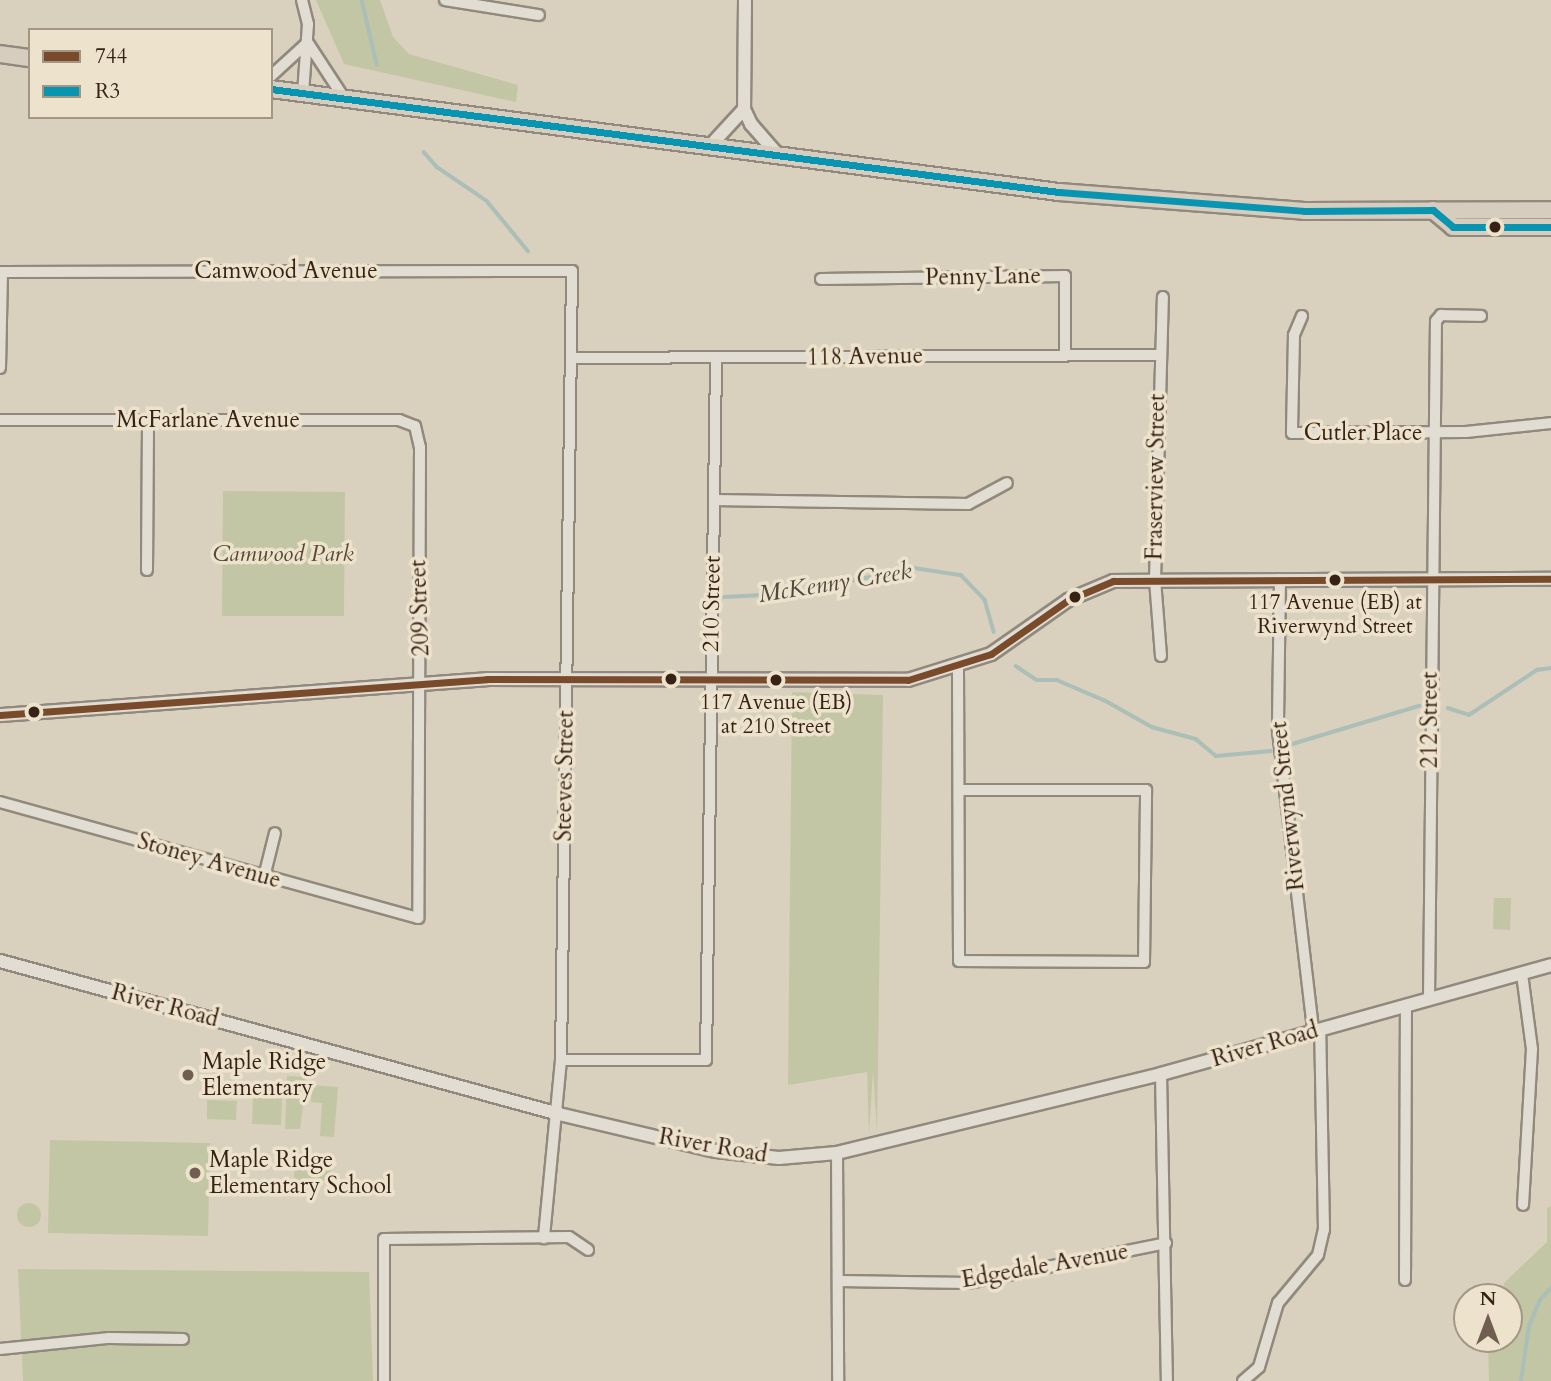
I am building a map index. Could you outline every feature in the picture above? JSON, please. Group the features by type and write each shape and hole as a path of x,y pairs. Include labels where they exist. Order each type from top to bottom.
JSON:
{"highway":[{"path":"0,54 28,58"},
{"path":"273,89 1046,190 1304,211 1551,210"},
{"path":"1433,210 1453,227 1551,227"}],"street":[{"path":"302,0 308,43 303,94"},
{"path":"445,0 540,15"},
{"path":"745,0 744,109 751,124 778,155"},
{"path":"273,74 308,43"},
{"path":"308,43 344,98"},
{"path":"710,146 744,109"},
{"name":"Camwood Avenue","path":"1,272 572,271"},
{"name":"Steeves Street","path":"544,1238 559,1114 561,1060 573,358 572,271"},
{"path":"0,368 1,272"},
{"name":"Penny Lane","path":"821,279 1065,276 1065,356"},
{"name":"Fraserview Street","path":"1161,656 1155,580 1158,355 1163,297"},
{"name":"Cutler Place","path":"1301,316 1294,335 1292,433 1436,432 1551,423"},
{"name":"212 Street","path":"1429,999 1437,317 1481,316"},
{"name":"118 Avenue","path":"573,358 1158,355"},
{"name":"210 Street","path":"561,1060 706,1060 716,359"},
{"name":"McFarlane Avenue","path":"0,420 399,420 415,426"},
{"path":"147,570 148,420"},
{"name":"209 Street","path":"415,426 420,447 417,584 421,683 418,918"},
{"path":"714,500 968,504 1007,483"},
{"name":"Riverwynd Street","path":"1243,1381 1259,1367 1278,1303 1318,1255 1324,1230 1317,1030 1278,731 1280,579"},
{"path":"0,715 421,683 566,678 894,681 958,668 991,654 1088,589 1113,581 1551,579"},
{"path":"958,668 962,790 959,961 1144,962 1146,790 962,790"},
{"name":"Stoney Avenue","path":"0,802 418,918"},
{"path":"264,877 275,833"},
{"name":"River Road","path":"0,961 559,1114 751,1156 837,1153 1161,1074 1551,965"},
{"path":"1522,974 1532,1049 1523,1205"},
{"path":"1405,1280 1406,1006"},
{"path":"1161,1074 1167,1381"},
{"path":"837,1153 838,1381"},
{"path":"384,1381 384,1239 569,1237 589,1250"},
{"name":"Edgedale Avenue","path":"839,1281 968,1283 1166,1242"},
{"path":"0,1349 109,1338 183,1339"}],"green space":[{"path":"316,0 380,0 393,37 409,54 518,85 516,102 344,64"},
{"name":"Camwood Park","path":"223,491 345,492 344,616 222,616"},
{"path":"792,692 883,695 877,1132 873,1070 869,1134 867,1072 788,1085"},
{"path":"1494,898 1511,898 1510,930 1493,929"},
{"path":"287,1076 307,1077 300,1129 285,1129"},
{"path":"312,1085 338,1087 334,1137 320,1136 322,1103 311,1102"},
{"path":"253,1097 282,1098 281,1125 252,1124"},
{"path":"207,1100 237,1101 236,1120 207,1119"},
{"path":"50,1140 210,1143 208,1236 48,1233"},
{"path":"295,1159 331,1160 330,1181 294,1180"},
{"path":"29,1203 38,1206 41,1215 38,1224 29,1227 20,1224 17,1215 20,1206"},
{"path":"1551,1206 1551,1381 1489,1381 1488,1353 1523,1353 1523,1283 1505,1283 1547,1242 1547,1208"},
{"path":"18,1269 369,1272 373,1381 23,1381"}],"waterway":[{"name":"McKenny Creek","path":"362,0 377,64"},
{"name":"McKenny Creek","path":"424,152 437,167 487,201 528,251"},
{"name":"McKenny Creek","path":"724,597 787,594 914,568 961,575 985,600 994,632"},
{"name":"McKenny Creek","path":"1016,666 1037,680 1057,680 1106,701 1152,727 1196,739 1216,756 1271,751"},
{"name":"McKenny Creek","path":"1448,708 1469,715 1537,670 1551,668"},
{"name":"McKenny Creek","path":"1289,745 1419,706"},
{"path":"1521,1381 1529,1326 1540,1300 1551,1288"}],"transit line":[{"name":"R3","path":"273,89 1059,192 1304,211 1433,210 1453,227 1551,227"},
{"name":"744","path":"0,715 487,679 908,680 991,654 1068,600 1113,581 1551,579"}],"place":[{"name":"117 Avenue (EB) at Riverwynd Street","path":"1335,580"},
{"name":"117 Avenue (EB) at 210 Street","path":"776,680"},
{"name":"Maple Ridge Elementary","path":"188,1075"},
{"name":"Maple Ridge Elementary School","path":"195,1173"}]}
